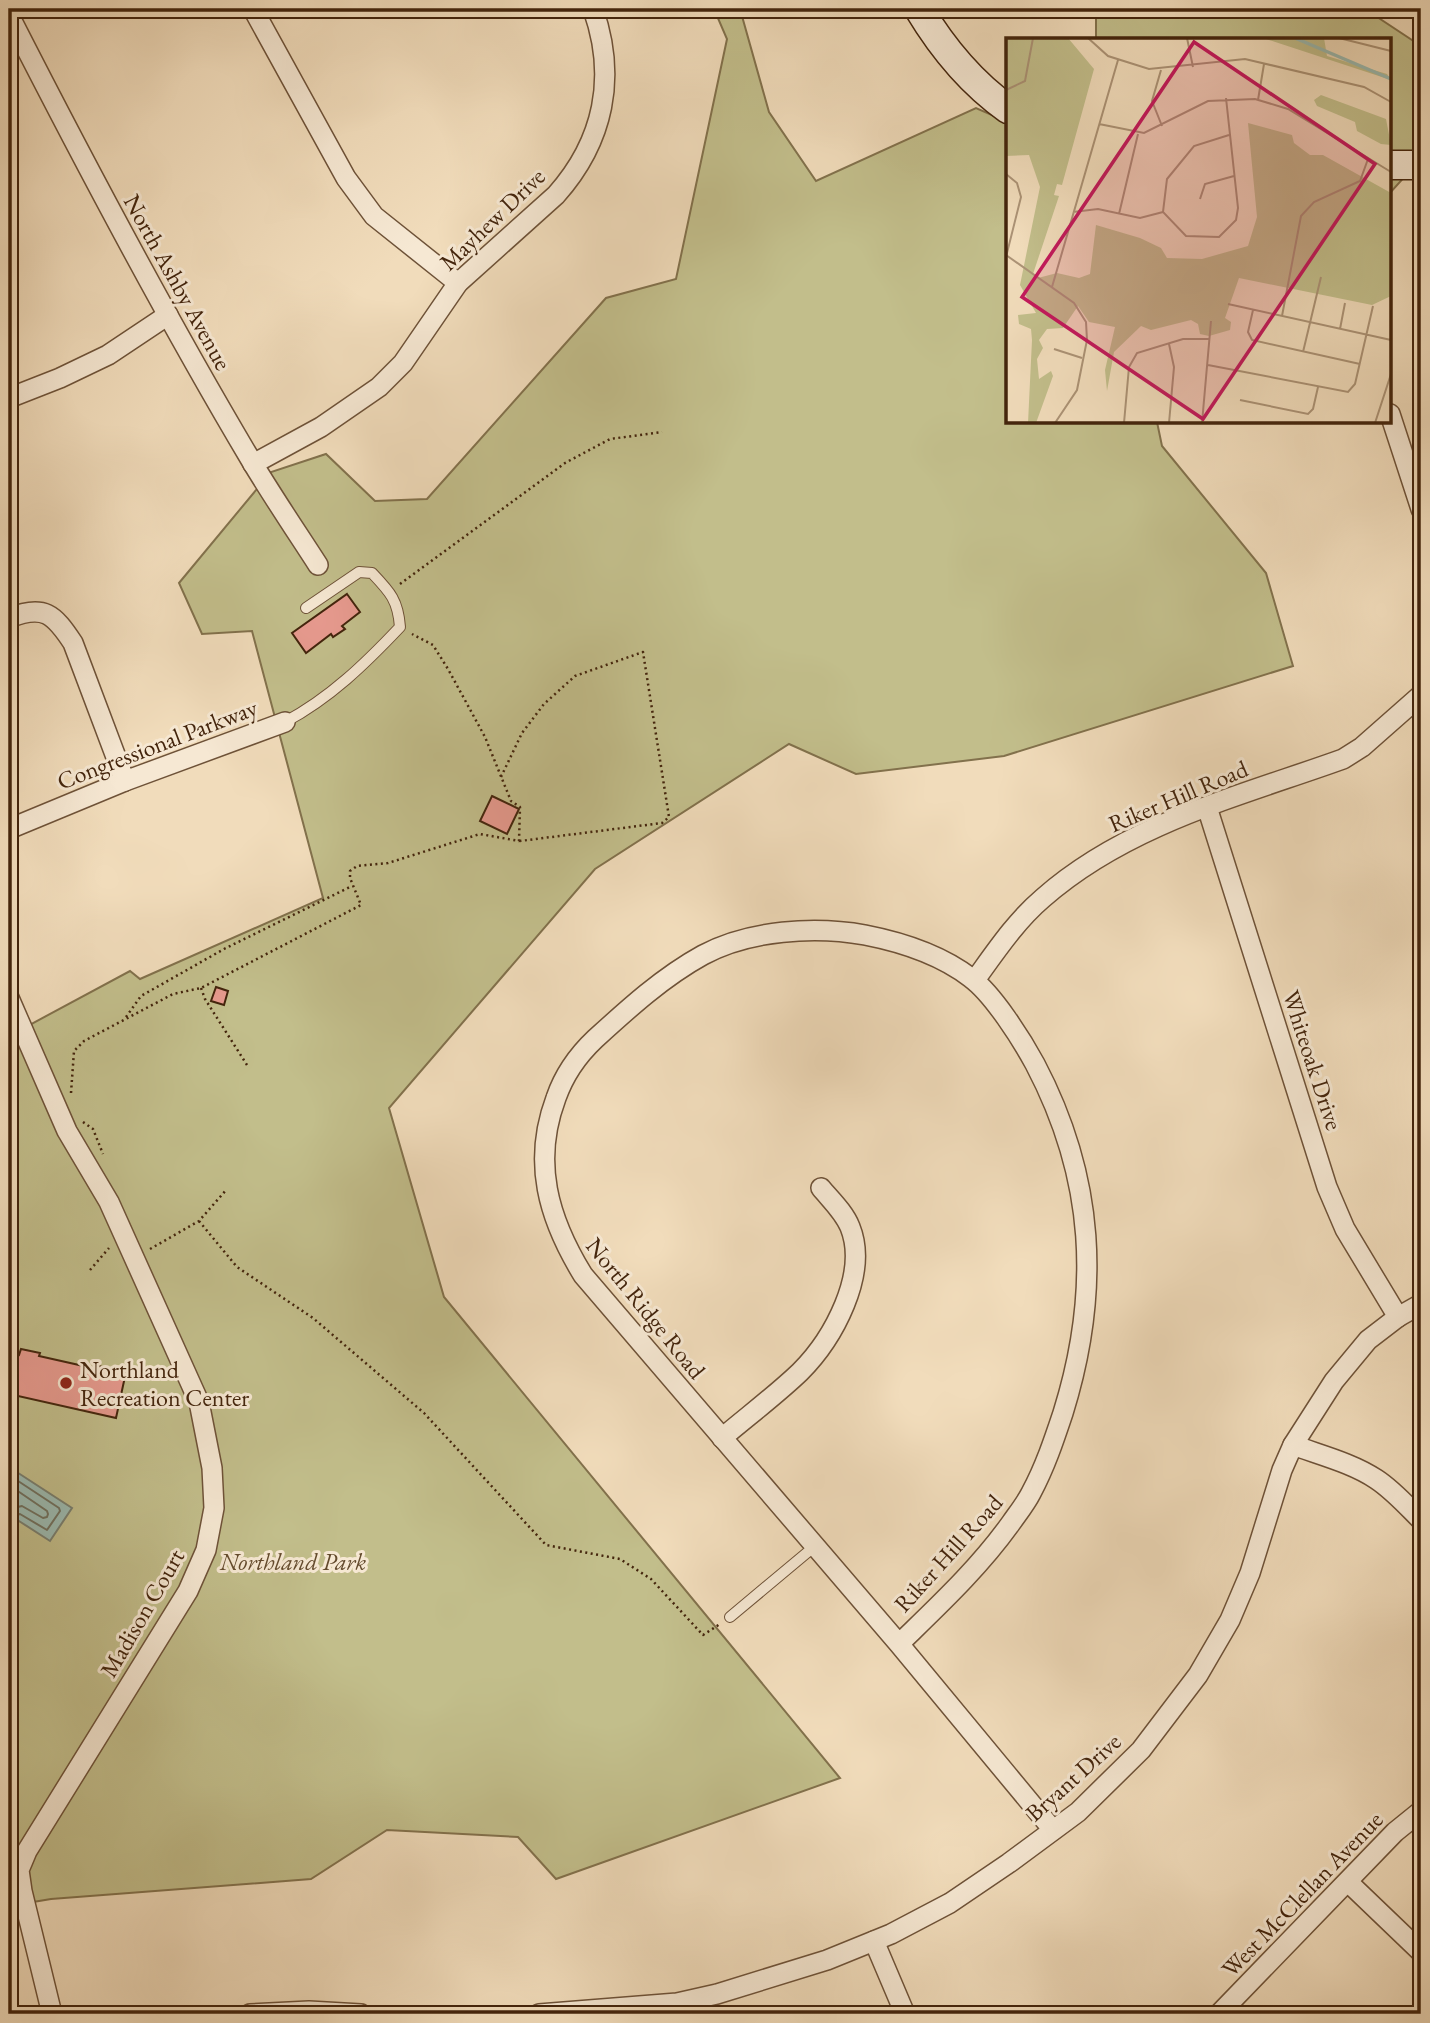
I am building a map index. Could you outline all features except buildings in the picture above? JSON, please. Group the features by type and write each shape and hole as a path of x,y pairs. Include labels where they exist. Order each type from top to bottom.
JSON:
{"street":[{"path":"253,9 346,178 374,216 458,283"},
{"name":"Mayhew Drive","path":"253,464 321,426 379,387 403,363 458,283 556,195 568,181 587,150 600,116 605,80 603,44 593,9"},
{"path":"919,9 934,34 971,80 1006,108"},
{"name":"North Ashby Avenue","path":"9,15 83,160 168,316 253,464 318,565"},
{"path":"1392,165 1421,165"},
{"path":"9,398 61,379 108,355 168,316"},
{"path":"1392,420 1421,509"},
{"path":"9,618 25,611 46,613 60,622 73,643 125,781"},
{"name":"Riker Hill Road","path":"898,1644 980,1561 1029,1497 1049,1456 1073,1381 1086,1307 1088,1262 1085,1218 1077,1174 1065,1132 1049,1090 1028,1051 975,980 1015,927 1042,899 1080,868 1171,820 1343,759 1363,747 1421,695"},
{"name":"Congressional Parkway","path":"9,829 125,781 285,722"},
{"name":"Whiteoak Drive","path":"1207,807 1327,1187 1346,1229 1398,1317"},
{"name":"North Ridge Road","path":"975,980 937,958 909,947 852,933 823,931 764,935 705,954 641,996 583,1051 563,1079 550,1114 545,1133 543,1164 551,1208 566,1247 583,1275 1053,1830"},
{"name":"Madison Court","path":"9,998 66,1131 109,1202 199,1402 212,1468 214,1508 206,1550 188,1591 34,1840 19,1870 52,2014"},
{"path":"723,1438 801,1371 822,1346 850,1290 855,1269 850,1227 821,1188"},
{"name":"Bryant Drive","path":"539,2014 677,2003 717,1994 827,1960 874,1941 950,1903 1010,1863 1086,1805 1141,1749 1198,1675 1230,1620 1250,1573 1282,1471 1293,1446 1334,1381 1368,1340 1398,1317 1421,1304"},
{"path":"1293,1446 1346,1464 1375,1478 1421,1520"},
{"name":"West McClellan Avenue","path":"1219,2014 1395,1832 1421,1811"},
{"path":"1348,1882 1421,1952"},
{"path":"874,1941 905,2014"},
{"path":"250,2014 309,2011 361,2014"}],"lane":[{"path":"285,722 308,710 331,693 377,652 400,627 398,610 389,592 372,573 359,572 306,608"},
{"path":"730,1617 815,1546"}],"path":[{"path":"389,592 565,463 610,439 662,432"},
{"path":"400,627 433,645 472,710 511,800 520,807 519,841"},
{"path":"71,1097 74,1051 84,1041 173,994 201,988 361,905 350,878 350,871 357,866 388,863 481,834 519,841 662,823 668,817 643,652 575,676 544,704 522,733 501,777"},
{"path":"124,1019 141,996 224,949 352,886"},
{"path":"201,988 205,999 247,1065"},
{"path":"81,1120 93,1129 107,1165"},
{"path":"90,1270 110,1247 120,1262 199,1221 227,1189"},
{"path":"199,1221 237,1267 313,1318 424,1413 546,1545 620,1559 651,1579 703,1635 730,1617"}],"green space":[{"name":"Northland Park","path":"714,9 740,9 769,112 816,181 976,108 1006,121 1006,424 1157,424 1162,446 1266,573 1293,666 1004,756 856,774 789,744 595,869 389,1108 444,1297 840,1778 556,1879 518,1837 387,1830 311,1879 51,1899 9,1906 9,1036 130,971 140,979 323,898 252,631 202,634 179,583 271,472 326,454 375,501 427,499 606,298 676,279 727,39"},
{"path":"1096,9 1365,9 1421,46 1421,164 1416,164 1392,191 1392,38 1096,38"}],"water":[{"path":"9,1467 72,1508 50,1541 19,1521 9,1535"}],"place":[{"name":"Northland Recreation Center","path":"66,1383"}]}
